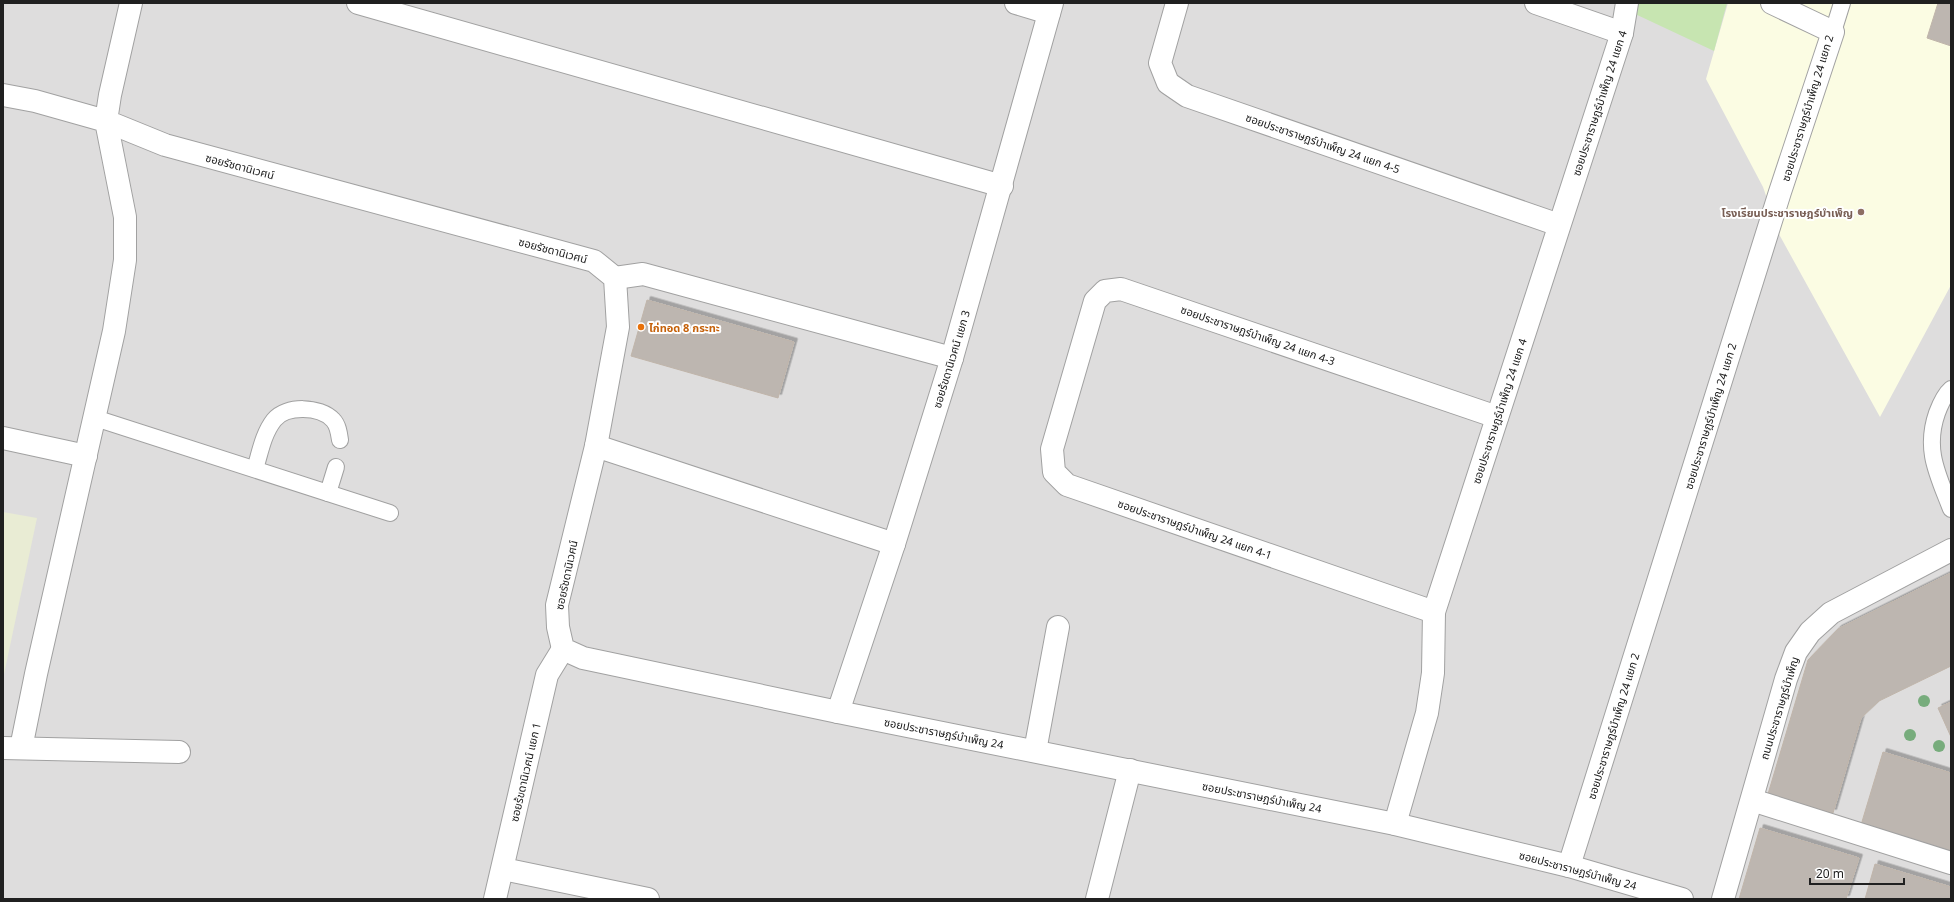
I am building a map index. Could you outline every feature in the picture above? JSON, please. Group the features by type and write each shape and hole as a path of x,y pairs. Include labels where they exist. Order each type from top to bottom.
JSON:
{"street":[{"path":"130,3 110,95 106,121 125,217 125,260 114,331 36,674 12,748 179,752"},
{"path":"358,3 1002,186"},
{"path":"1016,3 1050,8"},
{"name":"ซอยประชาราษฎร์บำเพ็ญ 24 แยก 4-5","path":"1177,3 1160,63 1168,82 1187,96 1560,224"},
{"path":"1536,3 1622,33"},
{"name":"ซอยประชาราษฎร์บำเพ็ญ 24 แยก 4","path":"1395,824 1426,713 1433,673 1434,612 1622,33 1627,3"},
{"name":"ซอยประชาราษฎร์บำเพ็ญ 24 แยก 2","path":"1569,866 1780,192 1833,32 1772,3"},
{"name":"ซอยร้ขดานิเวศน์ แยก 3","path":"838,712 894,544 952,358 1002,186 1050,8"},
{"name":"ซอยรัชดานิเวศน์","path":"3,95 35,101 106,121 165,145 594,261 615,278 618,327 596,446 557,605 558,627 563,649"},
{"path":"615,278 642,274 952,358"},
{"name":"ซอยประชาราษฎร์บำเพ็ญ 24 แยก 4-3","path":"1074,375 1094,302 1105,291 1121,289 1497,417"},
{"name":"ซอยประชาราษฎร์บำเพ็ญ 24 แยก 4-1","path":"1074,375 1052,449 1054,472 1067,485 1434,612"},
{"path":"3,438 86,456"},
{"path":"596,446 894,544"},
{"name":"ถนนประชาราษฎร์บำเพ็ญ","path":"1724,899 1786,679 1796,652 1810,632 1831,613 1951,550"},
{"path":"1035,751 1058,627"},
{"path":"563,649 583,658 838,712"},
{"name":"ซอยร้ขดานิเวศน์ แยก 1","path":"495,899 547,675 563,649"},
{"name":"ซอยประชาราษฎร์บำเพ็ญ 24","path":"838,712 1395,824 1569,866 1682,899"},
{"path":"1097,899 1130,770"},
{"path":"1752,800 1951,863"},
{"path":"503,869 648,899"}],"lane":[{"path":"1833,32 1842,3"},
{"path":"1951,390 1940,403 1931,435 1931,454 1951,509"},
{"path":"255,470 267,432 278,415 306,410 327,415 334,421 340,440"},
{"path":"95,418 390,513"},
{"path":"328,493 336,467"}],"shaded area":[{"path":"3,3 1951,3 1951,899 3,899"},
{"name":"โรงเรียนประชาราษฎร์บำเพ็ญ","path":"1728,3 1951,3 1951,285 1880,417 1780,236 1763,187 1706,79"},
{"path":"3,512 37,518 3,679"}],"green space":[{"path":"1635,3 1727,3 1714,51 1633,13"}],"building":[{"path":"1938,3 1951,3 1951,46 1927,38"},
{"path":"647,300 794,342 778,398 631,356"},
{"path":"1951,573 1951,666 1879,701 1861,718 1833,813 1768,794 1808,660 1838,629"},
{"path":"1951,702 1951,737 1938,708"},
{"path":"1883,752 1951,773 1951,854 1861,825"},
{"path":"1760,828 1859,858 1846,899 1739,899"},
{"path":"1875,864 1951,887 1951,899 1865,899"}],"place":[{"name":"โรงเรียนประชาราษฎร์บำเพ็ญ","path":"1861,212"},
{"name":"ไก่ทอด 8 กระทะ","path":"641,327"}]}
